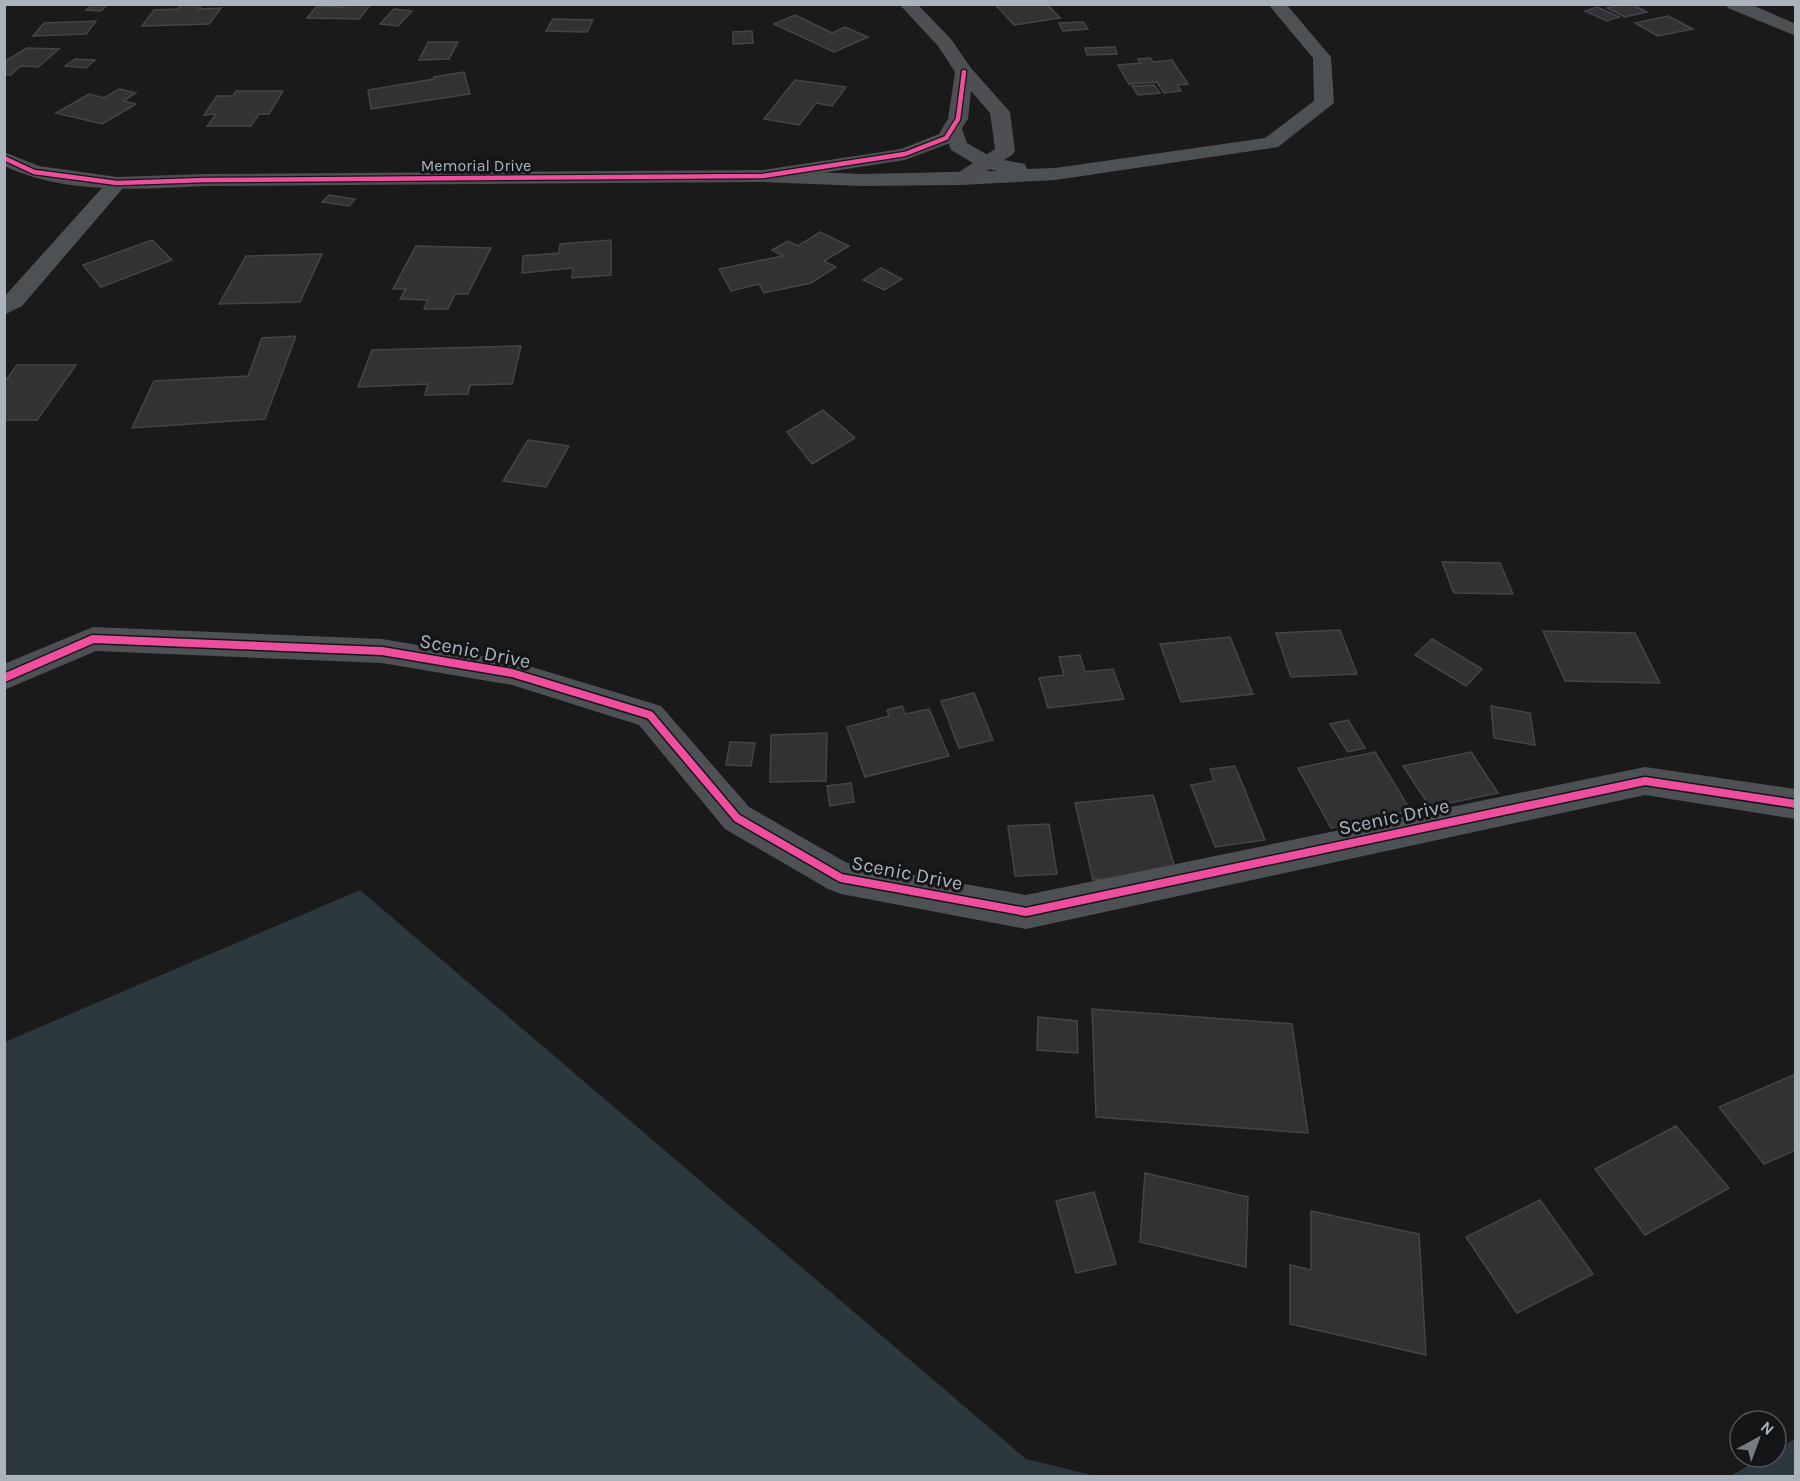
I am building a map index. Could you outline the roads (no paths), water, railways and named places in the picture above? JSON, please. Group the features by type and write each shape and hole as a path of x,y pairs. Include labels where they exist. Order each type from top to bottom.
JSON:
{"street":[{"path":"907,4 945,43 964,72 1000,111 1005,151"},
{"path":"764,176 862,180 961,179 1055,174 1271,143 1324,103 1322,57 1276,4"},
{"path":"1734,4 1796,31"},
{"path":"964,72 958,119 950,133 958,146 987,163 1055,174"},
{"name":"Memorial Drive","path":"4,158 34,171 117,183 205,180 764,176 905,154 950,133"},
{"path":"1005,151 1055,174"},
{"path":"961,179 1005,151"},
{"path":"4,308 14,301 117,183"},
{"name":"Scenic Drive","path":"4,678 93,639 382,651 512,673 650,715 737,818 841,878 1026,912 1645,782 1796,804"}]}
